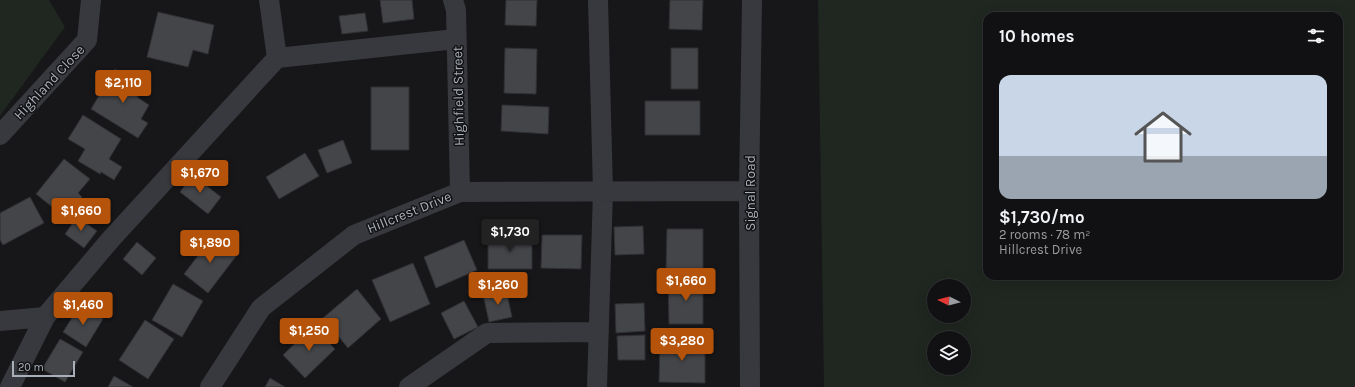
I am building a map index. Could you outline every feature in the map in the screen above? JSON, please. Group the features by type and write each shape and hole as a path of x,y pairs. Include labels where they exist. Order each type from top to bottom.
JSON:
{"street":[{"name":"Highland Close","path":"0,135 87,40 91,0"},
{"path":"269,0 277,58"},
{"name":"Highfield Street","path":"453,0 456,10 460,192"},
{"path":"597,387 603,191 598,0"},
{"name":"Signal Road","path":"750,387 749,191 752,0"},
{"path":"10,387 45,317 110,239 277,58 456,39"},
{"name":"Hillcrest Drive","path":"210,387 261,308 354,235 460,192 749,191"},
{"path":"0,321 45,317"},
{"path":"409,387 487,333 599,332"}],"shaded area":[{"path":"0,0 49,0 65,27 0,116"},
{"path":"818,0 1355,0 1355,387 824,387"}],"building":[{"path":"380,0 412,0 414,19 383,23"},
{"path":"506,0 537,0 536,26 505,25"},
{"path":"670,0 703,0 702,30 669,29"},
{"path":"158,12 214,25 208,54 193,50 188,67 147,57"},
{"path":"365,13 368,31 342,34 339,16"},
{"path":"505,48 537,49 536,94 504,93"},
{"path":"671,48 698,48 698,89 671,89"},
{"path":"115,69 144,86 137,97 149,105 141,119 148,123 138,138 91,109"},
{"path":"371,87 409,87 409,150 371,150"},
{"path":"645,101 700,101 700,135 645,135"},
{"path":"502,105 549,107 548,134 501,131"},
{"path":"83,115 121,139 109,159 122,167 114,180 101,172 100,174 78,161 85,149 68,139"},
{"path":"343,140 352,163 327,173 318,150"},
{"path":"305,153 319,176 279,199 266,177"},
{"path":"64,159 90,179 78,193 82,197 67,216 62,213 61,214 36,194"},
{"path":"193,175 221,197 208,214 180,192"},
{"path":"30,197 44,223 3,245 0,240 0,213"},
{"path":"77,217 97,231 84,248 65,234"},
{"path":"643,226 644,254 615,255 614,227"},
{"path":"667,229 703,229 703,271 666,271"},
{"path":"542,235 582,235 581,269 541,268"},
{"path":"213,236 237,255 208,293 184,274"},
{"path":"488,237 532,237 532,269 488,269"},
{"path":"464,240 477,270 436,288 424,257"},
{"path":"137,242 156,258 142,275 123,259"},
{"path":"413,263 430,304 390,322 372,280"},
{"path":"668,280 703,280 703,324 669,324"},
{"path":"173,284 203,301 182,337 152,320"},
{"path":"357,289 381,319 348,348 323,318"},
{"path":"506,289 512,317 489,322 483,294"},
{"path":"464,301 478,327 454,339 441,313"},
{"path":"644,303 645,331 616,333 615,304"},
{"path":"80,305 103,319 86,347 63,332"},
{"path":"145,320 174,339 148,379 119,360"},
{"path":"313,326 335,349 305,378 283,355"},
{"path":"645,335 645,360 618,360 617,336"},
{"path":"60,339 83,352 65,382 42,369"},
{"path":"660,341 705,342 705,383 659,382"},
{"path":"114,376 133,387 108,387"},
{"path":"270,378 285,387 265,387"}]}
